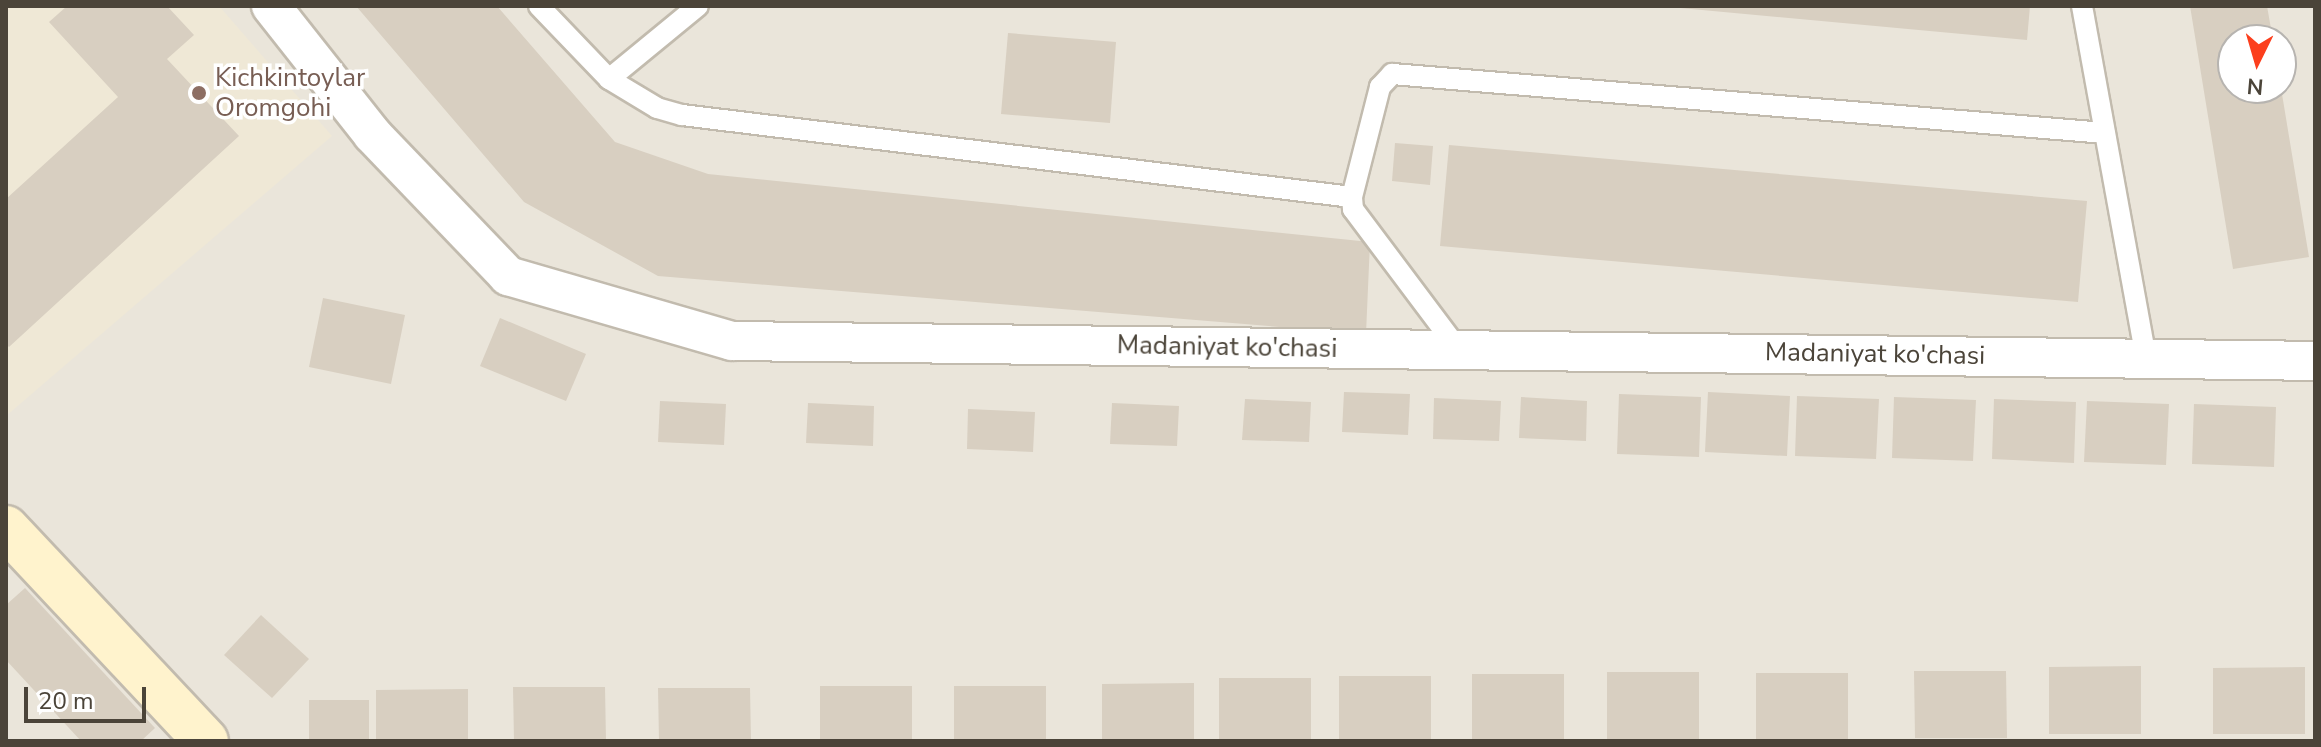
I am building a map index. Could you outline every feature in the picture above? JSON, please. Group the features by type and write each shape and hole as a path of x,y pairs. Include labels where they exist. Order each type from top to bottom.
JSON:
{"main road":[{"path":"6,528 206,741"}],"street":[{"name":"Madaniyat ko'chasi","path":"271,6 372,134 508,276 732,341 2315,361"}],"lane":[{"path":"539,6 609,79 657,108 700,118 1352,197"},
{"path":"609,79 698,6"},
{"path":"2082,6 2146,357"},
{"path":"1458,349 1353,209 1352,197 1380,87 1392,74 2105,133"}],"shaded area":[{"path":"6,6 2315,6 2315,741 6,741"},
{"path":"6,6 219,6 332,136 6,416"}],"building":[{"path":"67,6 167,6 194,35 167,59 239,136 9,347 6,344 6,199 118,97 49,22"},
{"path":"356,6 497,6 615,142 708,174 1370,242 1366,334 658,276 524,202"},
{"path":"1659,6 2030,6 2027,40"},
{"path":"2190,6 2267,6 2270,24 2217,24 2217,104 2284,104 2309,257 2233,269"},
{"path":"1008,33 1116,42 1110,123 1001,114"},
{"path":"1395,143 1433,146 1430,185 1392,181"},
{"path":"1449,145 2087,201 2078,302 1440,246"},
{"path":"323,298 405,315 391,384 309,367"},
{"path":"500,318 586,354 566,401 480,366"},
{"path":"1344,392 1410,394 1408,435 1342,432"},
{"path":"1708,392 1790,396 1787,456 1705,452"},
{"path":"1619,394 1701,397 1699,457 1617,454"},
{"path":"1797,396 1879,399 1876,459 1795,456"},
{"path":"1521,397 1587,401 1586,441 1519,438"},
{"path":"1894,397 1976,400 1973,461 1892,458"},
{"path":"1434,398 1501,401 1499,441 1433,439"},
{"path":"1245,399 1311,402 1309,442 1242,440"},
{"path":"1994,399 2076,402 2074,463 1992,459"},
{"path":"660,401 726,404 724,445 658,442"},
{"path":"2087,401 2169,404 2166,465 2084,462"},
{"path":"808,403 874,406 873,446 806,443"},
{"path":"1112,403 1179,406 1177,446 1110,444"},
{"path":"2194,404 2276,407 2274,467 2192,464"},
{"path":"968,409 1035,412 1033,452 967,449"},
{"path":"25,588 155,728 141,741 81,741 6,660 6,605"},
{"path":"261,615 309,659 272,698 224,655"},
{"path":"2141,666 2141,734 2049,734 2049,667"},
{"path":"2305,667 2305,734 2213,734 2213,668"},
{"path":"1914,671 2006,671 2007,738 1915,738"},
{"path":"1607,672 1699,672 1699,739 1607,739"},
{"path":"1756,673 1848,673 1848,740 1756,741"},
{"path":"1472,674 1564,674 1564,741 1472,741"},
{"path":"1339,676 1431,676 1431,741 1339,741"},
{"path":"1219,678 1311,678 1311,741 1219,741"},
{"path":"1194,683 1194,741 1102,741 1102,684"},
{"path":"820,686 912,686 912,741 820,741"},
{"path":"954,686 1046,686 1046,741 954,741"},
{"path":"513,687 605,687 606,741 514,741"},
{"path":"658,688 750,688 751,741 659,741"},
{"path":"468,689 468,741 376,741 376,690"},
{"path":"309,700 369,700 369,741 309,741"}],"place":[{"name":"Kichkintoylar Oromgohi","path":"199,93"}]}
